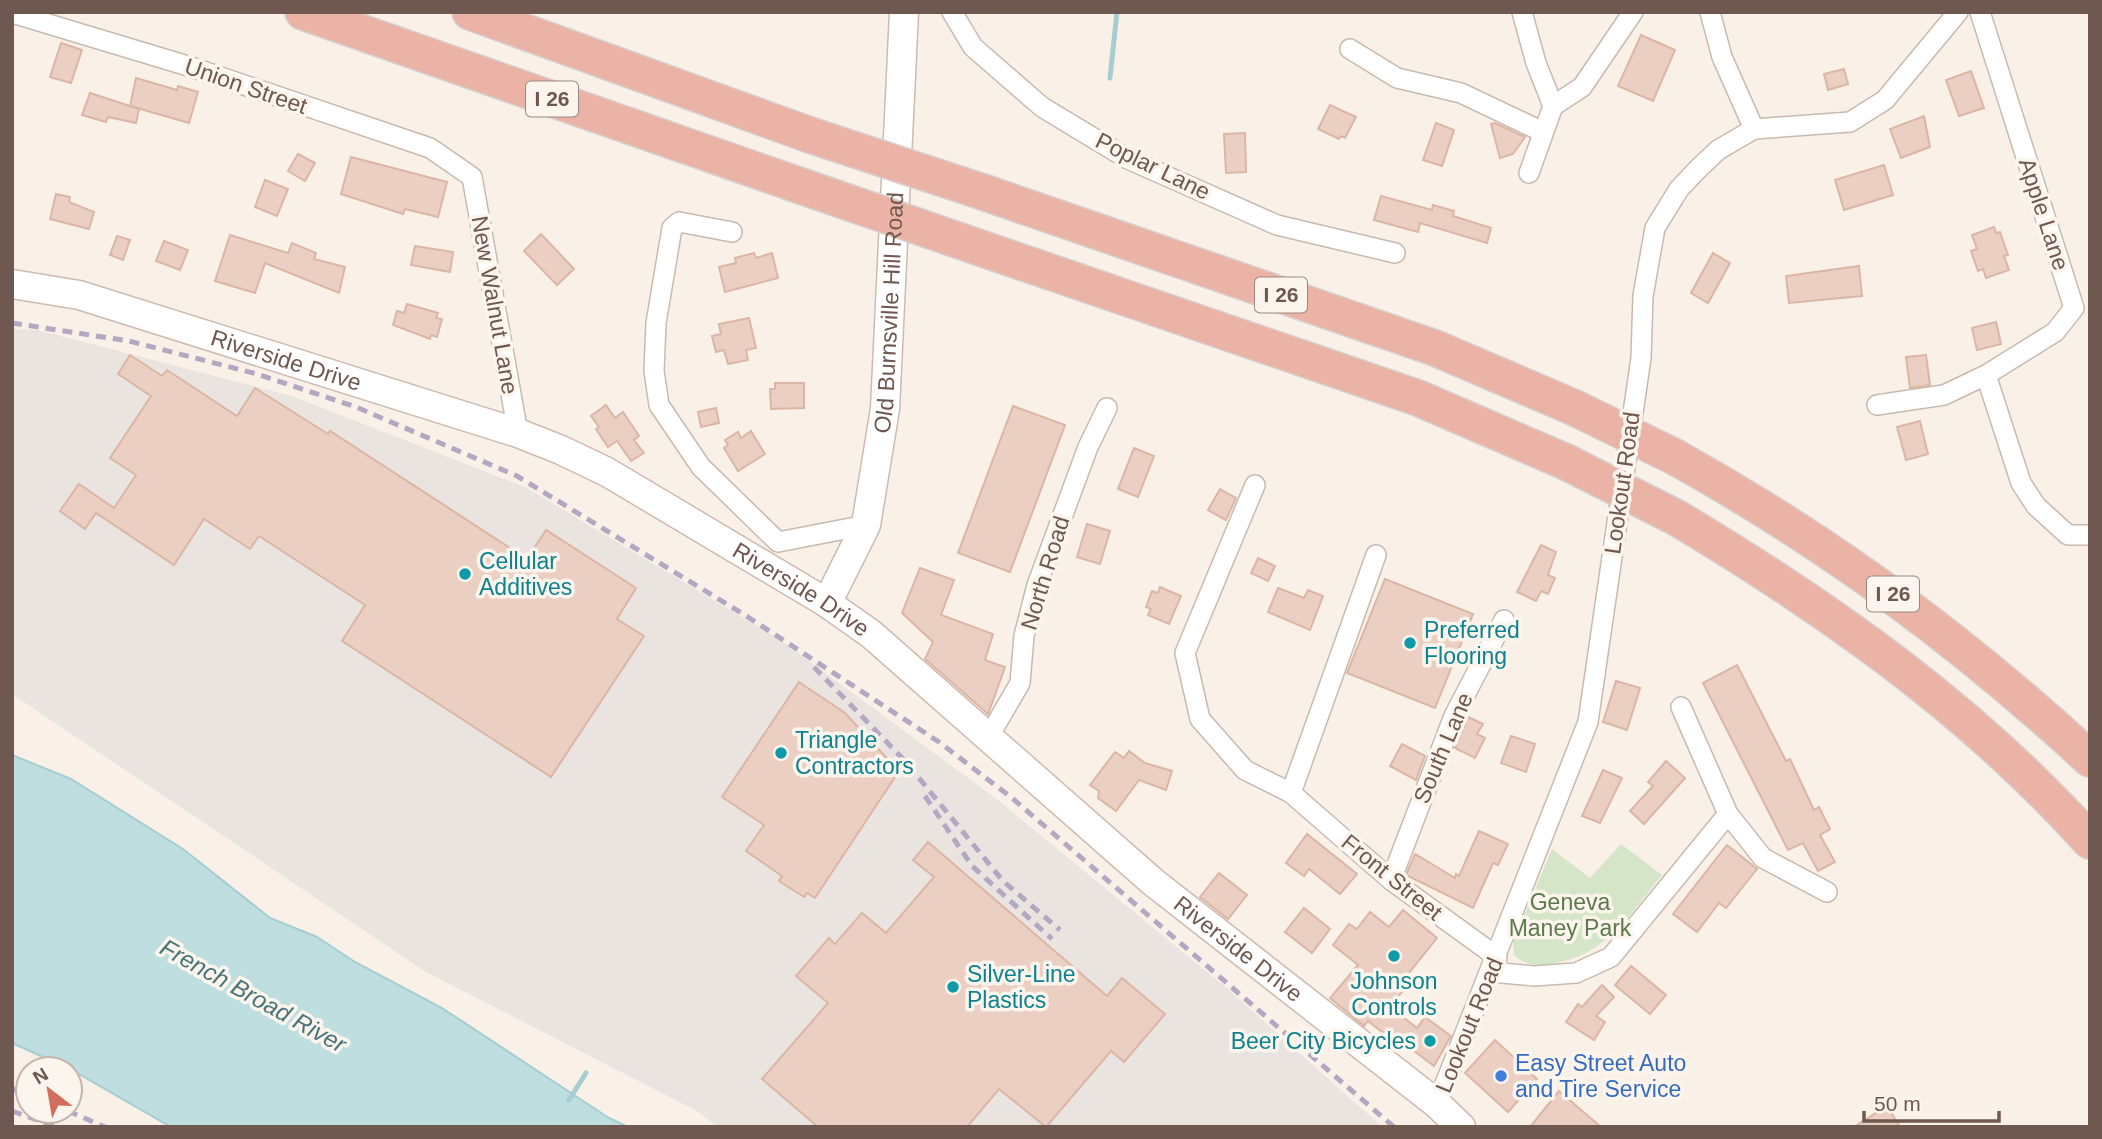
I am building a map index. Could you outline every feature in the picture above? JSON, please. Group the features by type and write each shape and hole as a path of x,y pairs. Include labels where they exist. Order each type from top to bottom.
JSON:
{"highway":[{"name":"I 26","path":"303,12 1418,398 1566,462 1677,518 1776,578 1903,667 1971,723 2026,774 2090,841"},
{"name":"I 26","path":"470,12 810,135 1435,348 1576,408 1675,457 1787,523 1891,593 2006,683 2090,758"}],"main road":[{"name":"Old Burnsville Hill Road","path":"827,603 866,525 885,409 904,12"},
{"name":"Riverside Drive","path":"12,284 79,295 518,433 607,472 827,603 871,634 1153,883 1437,1104 1461,1127"}],"street":[{"name":"Poplar Lane","path":"952,12 973,47 1041,107 1128,159 1277,225 1395,253"},
{"path":"1522,12 1536,63 1553,106"},
{"path":"1529,173 1553,106 1582,86 1633,12"},
{"path":"1710,12 1722,57 1754,129"},
{"name":"Lookout Road","path":"1437,1104 1588,723 1641,358 1643,296 1655,228 1679,189 1698,169 1718,150 1754,129 1850,122 1885,100 1958,12"},
{"name":"Apple Lane","path":"1980,12 2074,308 2056,332 1986,375"},
{"name":"Union Street","path":"12,13 188,66 430,148 472,177"},
{"path":"1350,49 1397,78 1461,93 1544,132"},
{"name":"New Walnut Lane","path":"472,177 518,433"},
{"path":"732,232 680,222 671,228 656,323 654,371 659,405 701,467 778,542 866,525"},
{"path":"1877,405 1944,395 1986,375 2021,483 2036,506 2067,535 2090,535"},
{"name":"North Road","path":"988,738 1020,683 1024,636 1037,585 1088,447 1107,408"},
{"path":"1255,485 1185,653 1200,719 1245,770 1291,793 1376,555"},
{"name":"South Lane","path":"1391,880 1454,716 1504,620"},
{"path":"1681,706 1728,814 1763,858 1827,892"},
{"name":"Front Street","path":"1291,793 1494,965"},
{"path":"1494,965 1534,976 1576,973 1611,957 1728,814"}],"shaded area":[{"path":"12,329 38,330 292,396 527,488 782,641 994,797 1229,990 1382,1127 718,1127 697,1111 426,972 12,694"}],"green space":[{"name":"Geneva Maney Park","path":"1621,844 1662,875 1614,932 1601,944 1569,960 1535,965 1514,955 1513,942 1552,849 1590,878"}],"water":[{"name":"French Broad River","path":"12,755 71,779 183,849 270,918 317,937 355,962 442,1008 609,1118 628,1127 171,1127 84,1077 84,1055 39,1055 12,1043"}],"building":[{"path":"1641,35 1675,50 1653,101 1618,86"},
{"path":"61,43 82,50 71,83 50,77"},
{"path":"1844,69 1848,84 1828,90 1824,74"},
{"path":"1971,71 1984,108 1959,116 1946,80"},
{"path":"136,78 177,90 178,86 198,92 189,123 130,106"},
{"path":"90,93 139,109 136,123 108,117 106,122 82,115"},
{"path":"1330,105 1356,117 1345,138 1341,136 1339,139 1318,129"},
{"path":"1924,116 1930,147 1901,158 1890,129"},
{"path":"1436,123 1454,130 1442,166 1423,160"},
{"path":"1495,123 1525,137 1513,154 1500,158 1491,124"},
{"path":"1245,133 1246,172 1226,173 1224,134"},
{"path":"298,154 315,163 305,181 288,171"},
{"path":"351,157 447,182 438,217 405,209 403,214 341,194"},
{"path":"1884,165 1893,195 1844,210 1835,180"},
{"path":"265,180 288,189 277,216 255,207"},
{"path":"56,194 70,197 69,202 94,212 89,229 50,219"},
{"path":"1381,196 1432,210 1433,205 1454,211 1453,216 1491,228 1487,243 1420,223 1418,232 1374,220"},
{"path":"1994,227 1996,233 2000,232 2008,255 2004,256 2009,270 1986,278 1983,269 1978,271 1971,251 1977,249 1972,235"},
{"path":"541,234 574,269 557,285 524,251"},
{"path":"230,235 288,253 292,243 316,253 314,259 345,267 339,293 265,263 255,293 215,281"},
{"path":"117,236 130,240 123,260 110,255"},
{"path":"164,241 188,250 180,270 156,261"},
{"path":"415,246 453,252 450,272 411,265"},
{"path":"754,253 756,258 772,253 778,278 725,292 719,267 736,263 735,258"},
{"path":"1713,253 1730,263 1708,303 1691,293"},
{"path":"1859,266 1862,296 1789,303 1786,276"},
{"path":"407,304 438,313 436,318 442,319 437,337 431,335 430,339 393,325 397,311 404,313"},
{"path":"749,318 756,348 746,350 748,360 728,364 724,350 716,352 712,336 721,334 719,324"},
{"path":"1996,322 2001,344 1977,350 1972,328"},
{"name":"Cellular Additives","path":"130,355 162,376 167,370 237,416 255,388 328,434 330,431 527,559 546,530 636,588 617,619 644,636 551,777 342,641 365,605 259,536 250,549 204,519 174,565 96,513 85,529 60,511 79,484 114,508 136,475 110,458 151,396 118,374"},
{"path":"1926,355 1930,385 1910,388 1906,357"},
{"path":"775,383 804,383 804,408 771,409 770,389 775,389"},
{"path":"606,405 615,418 623,412 639,436 634,440 644,453 631,461 617,441 608,447 596,429 599,427 591,416"},
{"path":"1013,406 1065,425 1010,572 958,553"},
{"path":"716,408 719,423 701,427 698,412"},
{"path":"1920,421 1928,454 1906,460 1897,427"},
{"path":"751,431 765,454 738,471 724,448 728,445 725,440 738,432 741,438"},
{"path":"1134,448 1154,456 1138,497 1118,489"},
{"path":"1220,489 1236,498 1226,520 1208,510"},
{"path":"1087,524 1110,531 1100,564 1077,557"},
{"path":"1541,545 1556,552 1548,575 1555,578 1548,594 1541,591 1536,601 1517,592"},
{"path":"1258,558 1275,566 1268,581 1251,573"},
{"path":"920,568 954,580 941,615 993,634 985,660 1005,667 988,714 925,659 933,642 902,613"},
{"name":"Preferred Flooring","path":"1385,579 1473,614 1435,708 1347,673"},
{"path":"1160,587 1181,596 1169,624 1148,615 1151,609 1146,607 1152,591 1158,593"},
{"path":"1278,588 1304,598 1308,590 1323,596 1310,630 1268,612"},
{"path":"1737,665 1786,761 1790,759 1814,810 1819,807 1830,829 1820,835 1835,862 1818,871 1803,843 1788,850 1703,683"},
{"path":"1616,681 1640,688 1627,730 1603,722"},
{"path":"799,682 845,713 899,771 815,898 807,893 804,897 779,881 782,876 746,851 764,825 722,797"},
{"path":"1468,717 1483,724 1477,734 1485,738 1475,758 1455,748"},
{"path":"1511,736 1535,744 1526,772 1501,763"},
{"path":"1402,744 1425,756 1416,780 1390,766"},
{"path":"1129,751 1145,763 1172,771 1166,790 1139,780 1116,811 1098,798 1099,791 1090,785 1115,752 1124,758"},
{"path":"1666,761 1685,778 1644,824 1630,811 1653,786 1648,782"},
{"path":"1603,770 1622,778 1600,823 1582,816"},
{"path":"1479,831 1508,844 1498,865 1493,863 1473,908 1406,875 1415,854 1455,878 1456,874 1459,876"},
{"path":"1307,834 1357,874 1340,894 1309,869 1304,876 1286,863"},
{"name":"Silver-Line Plastics","path":"928,842 1107,996 1122,978 1165,1014 1124,1062 1111,1051 1046,1127 999,1089 967,1127 818,1127 762,1079 828,1003 796,976 829,938 835,944 862,913 886,933 934,877 913,860"},
{"path":"1727,845 1757,869 1726,908 1719,903 1697,932 1673,914"},
{"path":"1219,873 1247,895 1228,919 1200,897"},
{"path":"1304,908 1330,929 1312,953 1285,932"},
{"name":"Johnson Controls","path":"1403,910 1437,938 1408,974 1413,978 1390,1007 1417,1028 1425,1017 1451,1036 1434,1066 1386,1030 1383,1033 1368,1021 1364,1026 1330,998 1358,965 1333,945 1349,924 1357,929 1370,912 1389,927"},
{"path":"1631,966 1666,995 1650,1014 1615,985"},
{"path":"1602,985 1614,997 1596,1016 1605,1022 1594,1040 1566,1022 1578,1004 1582,1007"},
{"name":"Easy Street Auto and Tire Service","path":"1495,1040 1537,1079 1508,1112 1465,1073"},
{"path":"1559,1091 1601,1127 1530,1127"},
{"path":"1887,1106 1900,1127 1854,1127"}],"waterway":[{"path":"1110,78 1117,12"},
{"path":"569,1100 586,1073"}],"railway":[{"path":"12,323 129,341 257,374 356,407 517,476 748,617 939,742 1012,798 1394,1127"},
{"path":"814,667 905,761 1003,881 1060,930"},
{"path":"925,796 972,866 1052,939"},
{"path":"12,1111 57,1127"},
{"path":"84,1118 105,1127"}],"place":[{"name":"Cellular Additives","path":"465,574"},
{"name":"Preferred Flooring","path":"1410,643"},
{"name":"Triangle Contractors","path":"781,753"},
{"name":"Johnson Controls","path":"1394,956"},
{"name":"Silver-Line Plastics","path":"953,987"},
{"name":"Beer City Bicycles","path":"1430,1041"},
{"name":"Easy Street Auto and Tire Service","path":"1501,1076"}]}
